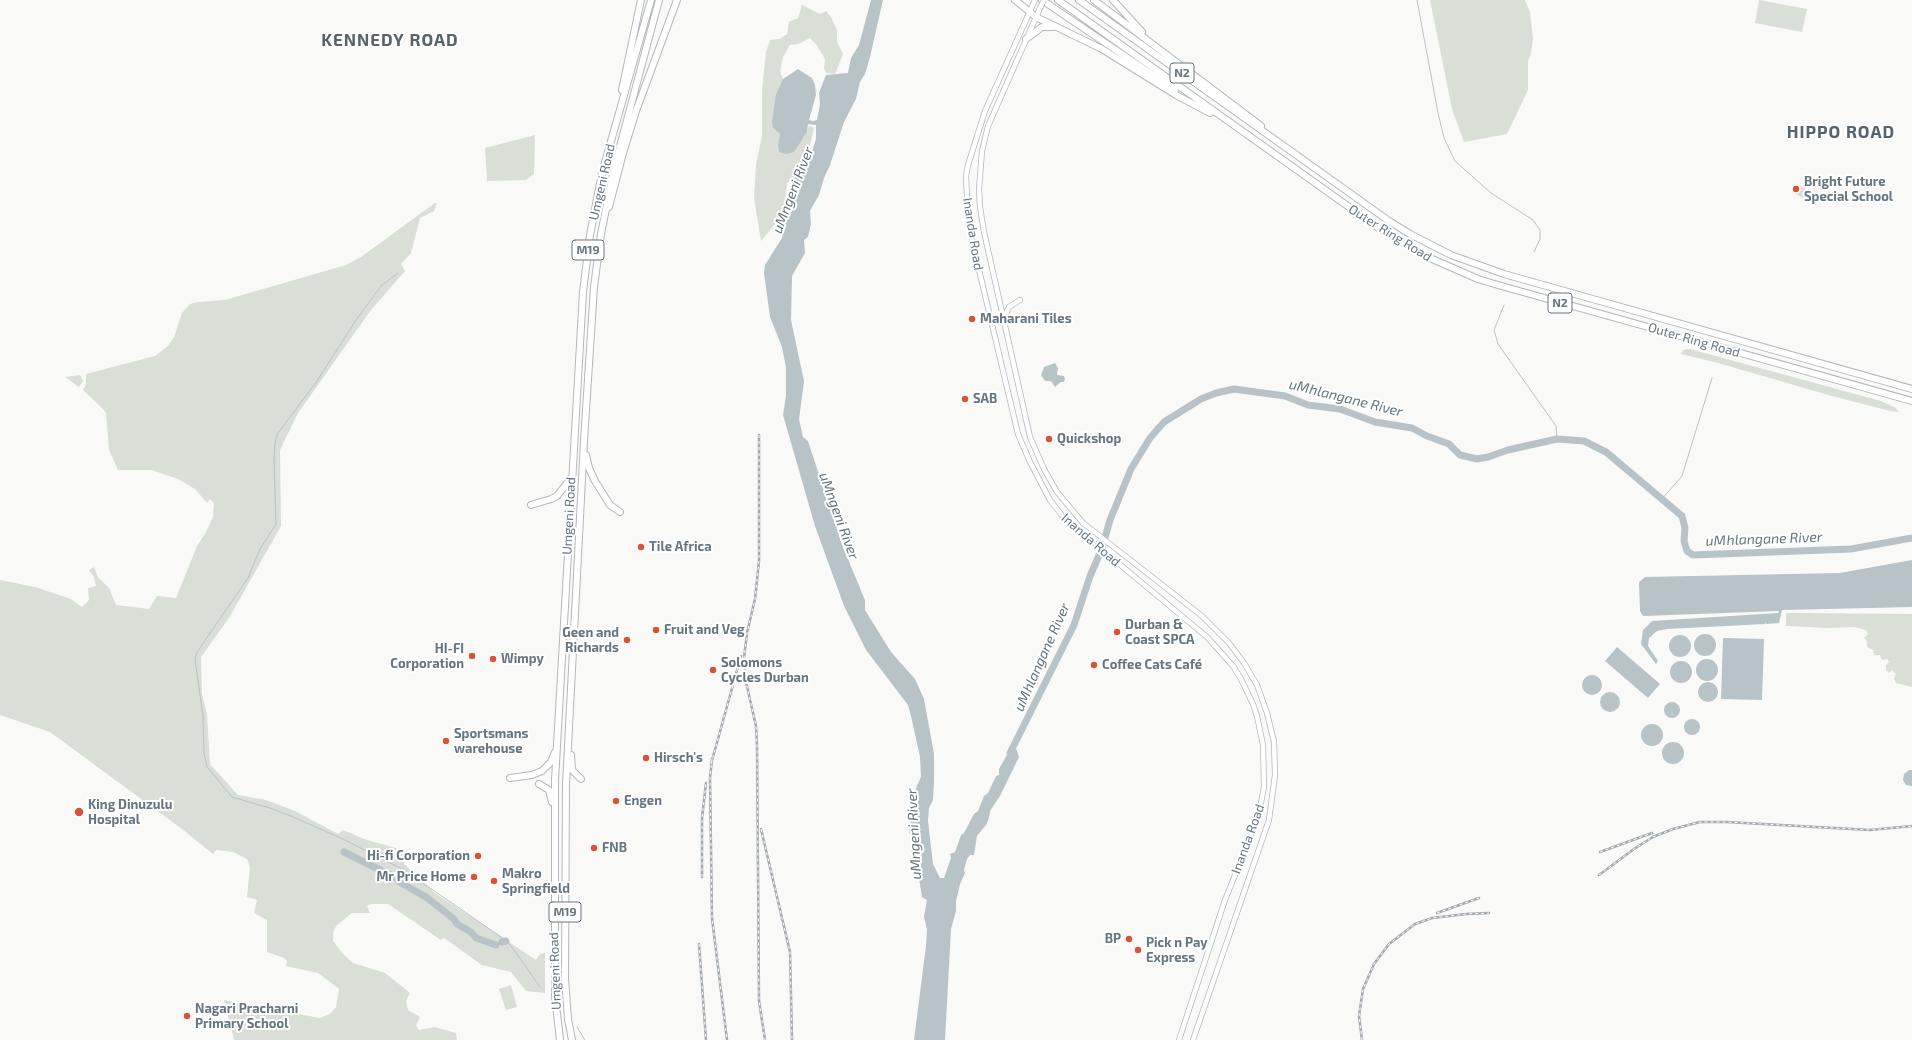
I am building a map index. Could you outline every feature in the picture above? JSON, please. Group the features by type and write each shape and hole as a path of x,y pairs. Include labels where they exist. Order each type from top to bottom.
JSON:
{"highway":[{"path":"622,102 624,80 641,0"},
{"name":"Umgeni Road","path":"560,1040 554,996 555,811 557,744 583,292 590,235 602,173 651,0"},
{"name":"Umgeni Road","path":"572,1040 568,1019 565,978 567,746 584,441 594,294 600,242 614,169 659,0"},
{"path":"646,48 664,0"},
{"path":"600,242 623,153 660,44 677,0"},
{"path":"1015,0 1036,17 1102,49 1176,95 1203,109"},
{"name":"Outer Ring Road","path":"1058,0 1242,132 1402,243 1423,255 1472,277 1498,285 1912,401"},
{"name":"Outer Ring Road","path":"1079,0 1395,224 1432,245 1468,262 1912,389"},
{"path":"1094,0 1239,108 1285,146"},
{"path":"1113,0 1154,44"},
{"path":"1042,2 1203,109 1242,132"},
{"path":"1026,39 1038,28 1048,26 1064,30"},
{"path":"584,441 587,462 591,474 607,501 620,512"},
{"path":"531,505 557,496 572,477"},
{"path":"510,778 532,775 542,771 551,762 557,744"},
{"path":"567,746 571,754 572,770 581,780"},
{"path":"539,784 549,790 555,811"}],"main road":[{"name":"Inanda Road","path":"1035,1 985,111 968,165 966,194 968,218 987,307 1022,444 1050,500 1064,518 1207,638 1233,666 1253,704 1263,745 1264,787 1258,818 1224,900 1178,1040"},
{"name":"Inanda Road","path":"1042,2 988,126 982,151 980,170 980,207 1025,418 1035,449 1057,492 1070,509 1091,530 1124,557 1202,616 1229,643 1244,663 1257,685 1267,713 1274,742 1275,775 1269,820 1193,1040"},
{"path":"1004,318 1009,307 1020,300"}],"shaded area":[{"path":"1430,0 1525,0 1530,12 1533,39 1531,54 1528,61 1528,90 1507,134 1464,142 1452,109"},
{"path":"1759,0 1807,9 1802,32 1755,23"},
{"path":"802,5 820,14 826,11 831,17 837,30 837,42 843,54 835,74 826,73 824,68 825,59 816,44 810,38 798,44 790,45 783,57 780,71 783,79 776,94 773,128 780,134 778,145 801,141 807,132 809,125 814,128 805,168 787,183 784,213 761,241 754,198 756,165 762,136 762,91 766,52 770,40 780,39 787,34 789,22 798,18"},
{"path":"535,135 534,174 526,180 487,181 485,148"},
{"path":"1799,185 1814,194 1810,202 1794,193"},
{"path":"437,203 434,211 420,218 411,253 401,264 405,271 371,310 298,413 280,450 281,526 229,618 201,657 202,694 207,715 210,764 238,795 266,800 295,811 338,834 343,830 364,839 402,850 404,864 435,893 536,960 540,954 545,953 545,993 526,991 511,972 482,965 444,938 441,940 388,904 371,904 367,906 370,913 352,913 336,926 333,933 333,941 344,955 353,963 385,973 410,993 406,1001 408,1010 420,1017 416,1025 419,1030 435,1027 456,1033 457,1040 234,1040 224,1000 320,1018 330,1014 336,1007 339,989 318,973 286,966 287,961 284,958 267,952 267,920 254,913 257,900 247,897 250,867 247,859 233,852 216,850 213,854 182,829 50,732 0,715 0,580 35,587 71,599 82,607 89,600 88,588 96,586 94,577 89,570 94,567 98,577 109,588 116,605 149,609 157,596 176,598 197,546 213,517 214,503 210,499 207,503 195,489 178,479 152,470 118,470 109,450 106,413 83,390 86,384 86,374 155,356 168,346 174,337 182,313 190,304 225,300 346,265 361,257"},
{"path":"1690,349 1881,401 1896,408 1899,412 1832,396 1718,363 1681,354 1683,350"},
{"path":"80,375 83,381 79,387 65,377"},
{"path":"1786,613 1912,614 1912,687 1896,683 1894,679 1896,674 1892,670 1889,673 1886,670 1886,665 1889,662 1887,659 1882,660 1880,655 1874,655 1873,650 1867,647 1867,641 1864,638 1868,634 1866,630 1855,627 1830,628 1786,626"},
{"path":"511,985 517,1007 506,1010 499,989"}],"water":[{"name":"uMngeni River","path":"871,0 883,0 870,57 865,74 860,82 856,99 844,122 819,195 810,211 811,224 808,237 804,240 805,253 792,276 791,320 804,381 799,419 803,437 808,441 842,545 865,600 865,610 891,652 915,679 924,699 934,754 933,800 929,808 928,821 933,864 940,878 944,878 951,858 950,854 955,852 961,835 964,833 974,814 978,811 984,796 988,793 996,776 999,775 999,769 1014,742 1019,757 1000,796 990,811 986,825 977,836 974,855 970,855 967,859 964,870 965,873 960,884 956,901 956,911 951,929 945,1040 914,1040 926,946 927,929 924,917 927,900 922,897 917,866 911,852 912,839 909,832 916,788 921,777 920,757 911,716 908,705 866,650 844,606 815,526 783,415 786,396 786,368 782,347 770,317 764,273 765,265 782,238 788,213 792,183 795,177 806,171 816,139 816,125 808,124 807,132 794,152 786,154 779,152 778,145 780,134 773,128 772,122 776,94 783,79 798,69 812,78 815,85 816,95 809,120 817,120 820,104 819,93 826,75 848,73 851,58 859,45"},
{"path":"1055,363 1058,368 1057,375 1064,376 1065,379 1064,382 1061,382 1055,387 1051,381 1045,381 1041,375 1044,367"},
{"path":"1912,560 1912,607 1782,610 1779,623 1766,624 1765,622 1765,624 1667,629 1657,631 1649,638 1648,646 1658,661 1656,664 1641,644 1643,630 1652,621 1778,613 1779,611 1643,616 1640,611 1639,582 1645,577 1840,573"},
{"path":"1705,634 1713,637 1716,645 1713,653 1705,656 1697,653 1694,645 1697,637"},
{"path":"1680,635 1688,638 1691,646 1688,654 1680,657 1672,654 1669,646 1672,638"},
{"path":"1723,638 1764,639 1762,700 1721,699"},
{"path":"1617,647 1660,684 1648,698 1605,661"},
{"path":"1707,659 1715,662 1718,670 1715,678 1707,681 1699,678 1696,670 1699,662"},
{"path":"1681,661 1689,664 1692,672 1689,680 1681,683 1673,680 1670,672 1673,664"},
{"path":"1588,675 1596,675 1602,681 1602,689 1596,695 1588,695 1582,689 1582,681"},
{"path":"1708,682 1715,685 1718,692 1715,699 1708,702 1701,699 1698,692 1701,685"},
{"path":"1610,692 1617,695 1620,702 1617,709 1610,712 1603,709 1600,702 1603,695"},
{"path":"1669,702 1675,702 1680,707 1678,716 1675,718 1669,718 1664,713 1664,707"},
{"path":"1689,719 1695,719 1700,724 1698,733 1695,735 1689,735 1684,730 1684,724"},
{"path":"1652,724 1660,727 1663,735 1660,743 1652,746 1644,743 1641,735 1644,727"},
{"path":"1673,742 1681,745 1684,753 1681,761 1673,764 1665,761 1662,753 1665,745"},
{"path":"1909,770 1912,770 1912,786 1906,785 1903,780 1904,774"}],"waterway":[{"path":"1417,0 1444,138 1455,161 1491,193 1533,220 1540,230 1540,239 1534,252"},
{"path":"398,273 381,286 356,320 317,381 278,433 275,443 274,461 276,524 260,549 248,578 197,652 195,659 203,716 204,753 207,767 232,797 291,816 343,839 404,870 504,939 512,947 540,987"},
{"path":"1504,305 1494,330 1498,344 1556,426 1557,439"},
{"path":"1662,499 1682,476 1712,378"},
{"name":"uMhlangane River","path":"1010,753 1074,625 1090,576 1101,551 1110,520 1131,469 1150,438 1164,422 1201,399 1216,393 1234,389 1285,396 1308,405 1340,409 1375,422 1412,428 1427,436 1449,444 1460,455 1477,459 1508,450 1557,439 1584,441 1606,452 1682,516 1685,528 1684,541 1687,551 1693,555 1851,549 1912,538"},
{"path":"344,852 396,878 401,883 426,897 454,919 457,924 471,932 476,938 496,945"},
{"path":"502,942 506,941"},
{"path":"577,1027 585,1040"}],"railway":[{"path":"759,435 759,561 755,599 747,633 744,658 746,682 756,726 759,1001 765,1040"},
{"path":"711,764 741,656"},
{"path":"712,759 710,778 712,918 727,1040"},
{"path":"702,877 702,818 706,783"},
{"path":"1599,875 1653,837 1673,829 1700,822 1727,822 1870,830 1912,826"},
{"path":"761,829 790,952 792,1040"},
{"path":"1600,852 1652,833"},
{"path":"1437,913 1479,898"},
{"path":"1362,1040 1359,1016 1363,989 1374,964 1389,944 1415,924 1432,918 1489,913"},
{"path":"699,944 706,1040"}],"place":[{"name":"Bright Future Special School","path":"1796,189"},
{"name":"Maharani Tiles","path":"972,319"},
{"name":"SAB","path":"965,399"},
{"name":"Quickshop","path":"1049,439"},
{"name":"Tile Africa","path":"641,547"},
{"name":"Fruit and Veg","path":"656,630"},
{"name":"Durban & Coast SPCA","path":"1117,632"},
{"name":"Geen and Richards","path":"627,640"},
{"name":"HI-FI Corporation","path":"472,656"},
{"name":"Wimpy","path":"493,659"},
{"name":"Coffee Cats Café","path":"1094,665"},
{"name":"Solomons Cycles Durban","path":"713,670"},
{"name":"Sportsmans warehouse","path":"446,741"},
{"name":"Hirsch's","path":"646,758"},
{"name":"Engen","path":"616,801"},
{"name":"King Dinuzulu Hospital","path":"79,812"},
{"name":"FNB","path":"594,848"},
{"name":"Hi-fi Corporation","path":"478,856"},
{"name":"Mr Price Home","path":"474,877"},
{"name":"Makro Springfield","path":"494,881"},
{"name":"BP","path":"1129,939"},
{"name":"Pick n Pay Express","path":"1138,950"},
{"name":"Nagari Pracharni Primary School","path":"187,1016"}],"district":[{"name":"KENNEDY ROAD","path":"390,40"},
{"name":"HIPPO ROAD","path":"1841,132"}]}
